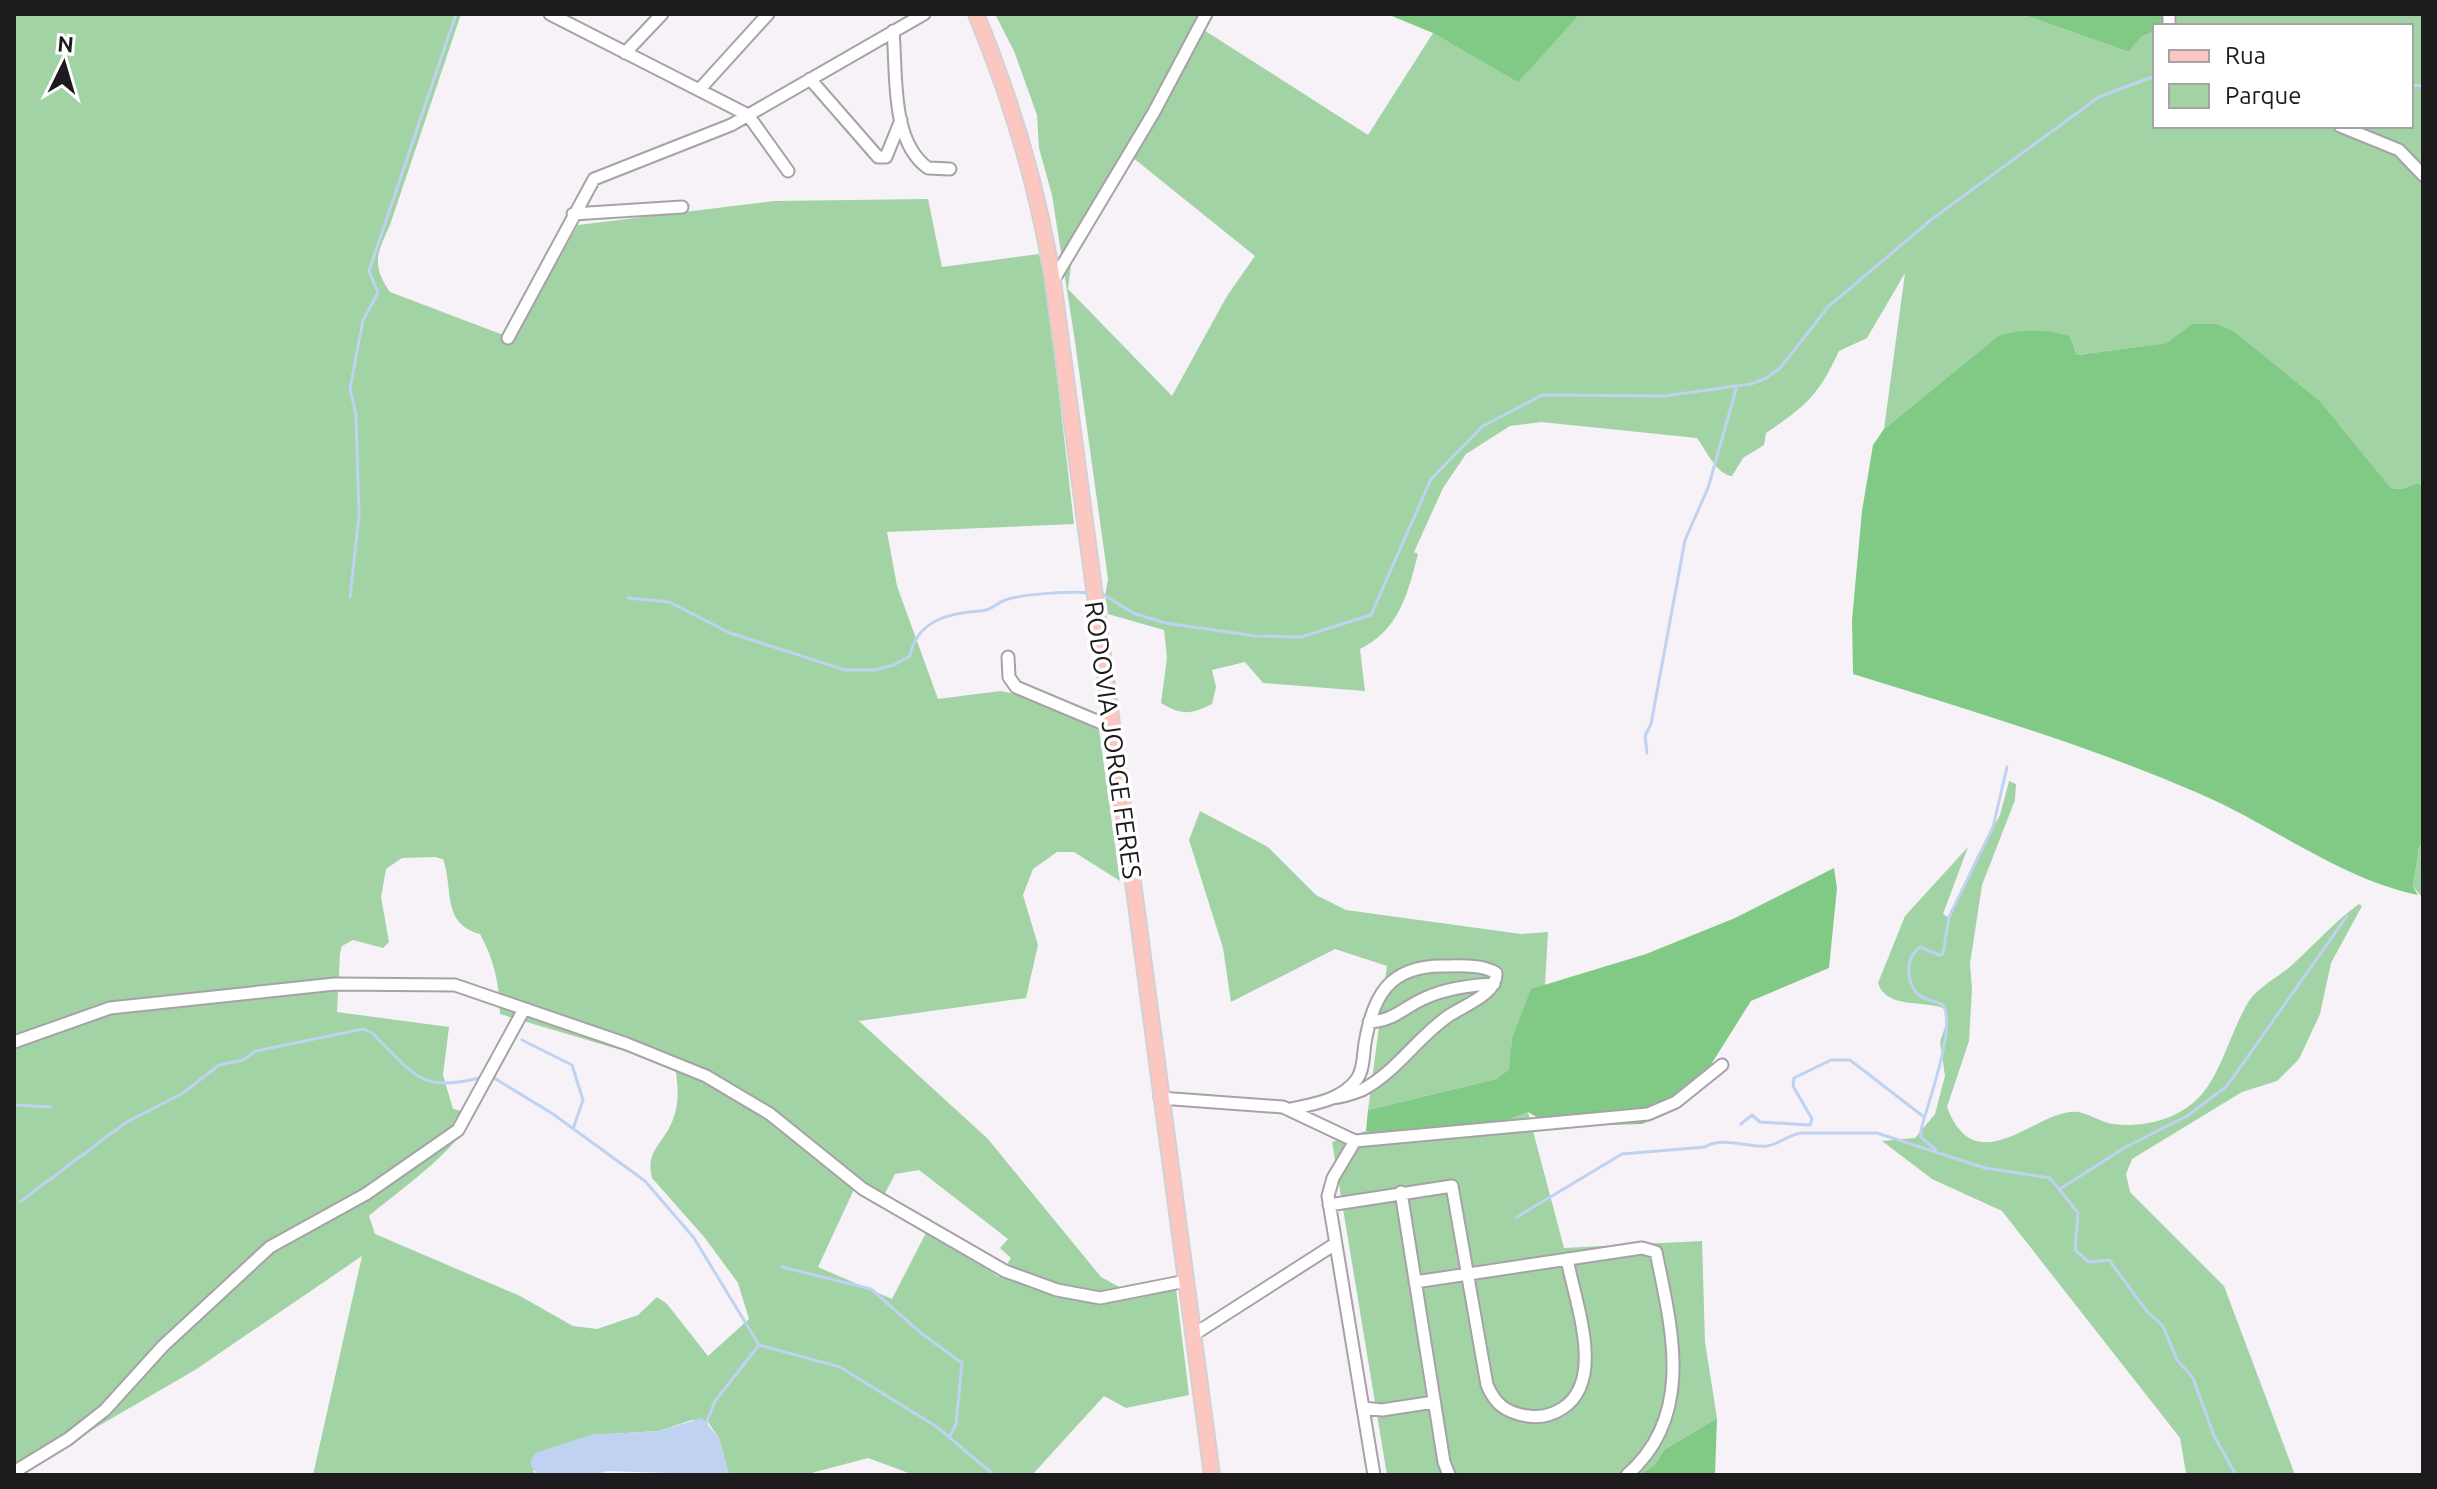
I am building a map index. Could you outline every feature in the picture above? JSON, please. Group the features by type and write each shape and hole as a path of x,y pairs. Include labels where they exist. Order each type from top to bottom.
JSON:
{"main road":[{"name":"RODOVIA JORGE FERES","path":"976,14 997,65 1027,158 1053,281 1212,1475"}],"street":[{"path":"550,14 748,115 788,171"},
{"path":"625,53 662,14"},
{"path":"699,90 768,14"},
{"path":"508,338 591,183 604,173 708,135 748,115 924,14"},
{"path":"1053,281 1154,112 1206,14"},
{"path":"893,31 901,120 916,158 928,168 950,169"},
{"path":"810,79 880,158 888,154 901,120"},
{"path":"2345,128 2399,150 2423,175"},
{"path":"573,214 682,207"},
{"path":"1008,657 1009,677 1016,687 1111,727"},
{"path":"1290,1109 1332,1098 1360,1090 1381,1077 1446,1018 1494,984 1496,973 1489,969 1430,966 1408,970 1385,988 1372,1008 1358,1077 1332,1098"},
{"path":"14,1042 110,1008 316,986 446,983 627,1044 724,1086 770,1114 863,1189 1005,1271 1057,1290 1100,1298 1186,1281"},
{"path":"1369,1022 1394,1018 1421,999 1445,991 1494,984"},
{"path":"14,1472 68,1439 105,1410 163,1346 270,1247 366,1194 458,1130 523,1011"},
{"path":"1160,1098 1269,1104 1290,1109 1355,1141 1648,1114 1676,1102 1722,1065"},
{"path":"1355,1141 1330,1184 1329,1205 1374,1475"},
{"path":"1329,1205 1452,1186 1470,1274 1487,1385 1494,1400 1514,1413 1540,1417 1572,1402 1585,1379 1586,1357 1567,1259"},
{"path":"1401,1192 1434,1402 1449,1475"},
{"path":"1193,1335 1335,1244"},
{"path":"1415,1282 1642,1248 1656,1252 1672,1337 1672,1396 1668,1418 1657,1440 1643,1461 1627,1475"},
{"path":"1364,1408 1382,1410 1434,1402"}],"green space":[{"path":"14,14 461,14 382,243 378,266 390,292 514,339 578,225 775,201 928,199 942,267 1039,254 1047,289 1074,524 887,532 897,586 938,699 1000,691 1098,722 1120,881 1074,852 1057,852 1033,869 1023,895 1038,945 1026,998 859,1021 988,1139 1101,1277 1132,1294 1175,1280 1189,1395 1126,1408 1104,1396 1032,1475 914,1475 868,1458 804,1475 729,1475 719,1438 708,1422 692,1420 659,1431 590,1435 533,1471 537,1475 313,1475 362,1256 195,1370 14,1475","holes":["402,858 443,859 454,914 468,929 480,934 493,963 500,1014 675,1066 676,1108 672,1122 653,1154 652,1178 705,1238 738,1283 749,1319 708,1356 667,1304 657,1297 638,1315 597,1329 573,1326 520,1296 375,1234 369,1216 443,1154 466,1126 470,1113 453,1109 443,1075 449,1027 337,1012 340,953 342,946 353,940 383,948 389,942 381,897 386,869","919,1170 1008,1239 1000,1248 1011,1258 999,1277 928,1229 892,1299 818,1267 856,1185 881,1201 895,1174"]},
{"path":"995,14 1201,14 1196,25 1368,135 1433,33 1518,81 1580,14 2021,14 2129,52 2141,37 2153,32 2153,128 2413,128 2413,24 2164,24 2167,14 2423,14 2423,486 2417,483 2402,489 2391,488 2320,401 2235,332 2192,324 2168,343 2076,355 2076,351 1998,336 1884,429 1905,273 1867,338 1839,351 1810,398 1766,433 1764,445 1743,458 1732,476 1716,466 1697,438 1541,422 1510,426 1466,454 1443,488 1414,552 1418,554 1400,609 1384,632 1360,649 1365,691 1263,683 1245,662 1212,670 1216,687 1212,704 1193,712 1181,712 1161,703 1167,658 1164,630 1108,614 1105,596 1108,579 1074,335 1052,195 1039,148 1037,115 1014,51","holes":["1132,157 1255,256 1227,296 1172,396 1068,289 1073,250"]},
{"path":"1387,14 1580,14 1518,82 1433,33"},
{"path":"2021,14 2167,14 2164,24 2153,24 2153,32 2141,37 2129,52"},
{"path":"2192,324 2216,324 2235,332 2320,401 2391,488 2402,489 2417,483 2423,486 2423,842 2419,847 2413,887 2418,895 2389,887 2333,864 2226,806 2114,759 1853,674 1852,620 1862,511 1873,445 1884,429 1998,336 2042,331 2069,336 2077,355 2167,343"},
{"path":"2009,781 2016,784 2015,800 1982,885 1970,964 1969,1041 1947,1107 1960,1130 1974,1140 1991,1142 2009,1137 2062,1114 2078,1112 2113,1124 2137,1125 2161,1120 2184,1110 2209,1085 2253,996 2291,966 2350,911 2359,904 2362,906 2331,963 2320,1014 2299,1059 2277,1081 2242,1092 2132,1159 2126,1174 2130,1192 2224,1286 2295,1475 2172,1475 2186,1473 2180,1438 2002,1211 1932,1179 1882,1141 1915,1138 1935,1114 1945,1076 1940,1042 1946,1024 1945,1009 1889,997 1878,983 1905,916 1968,847 1943,914 1949,918 1977,856 2000,815"},
{"path":"1200,811 1268,847 1316,895 1346,910 1521,934 1548,932 1545,985 1531,990 1512,1038 1510,1070 1496,1079 1368,1110 1387,966 1335,949 1231,1002 1223,948 1189,840"},
{"path":"2423,842 2423,898 2413,887 2419,847"},
{"path":"1834,868 1837,888 1829,968 1751,1001 1705,1074 1659,1117 1642,1124 1573,1126 1550,1125 1528,1112 1474,1134 1386,1137 1366,1131 1368,1110 1496,1079 1509,1070 1512,1038 1531,989 1646,954 1735,918"},
{"path":"1528,1112 1564,1248 1702,1241 1705,1342 1717,1418 1664,1450 1654,1466 1637,1475 1387,1475 1332,1142 1366,1131 1386,1137 1474,1134"},
{"path":"1717,1418 1715,1475 1637,1475 1654,1466 1664,1450"}],"water":[{"path":"702,1418 719,1438 729,1475 608,1471 591,1475 537,1475 530,1463 535,1453 590,1435 659,1431"}],"waterway":[{"path":"350,597 359,515 356,415 350,389 363,320 378,293 369,271 456,14"},
{"path":"1101,593 1133,613 1165,623 1256,636 1301,637 1371,615 1431,479 1483,426 1542,395 1664,396 1751,384 1767,378 1780,368 1828,307 1932,219 2099,97 2153,77"},
{"path":"2413,85 2423,86"},
{"path":"1647,753 1645,736 1651,724 1685,540 1708,488 1737,386"},
{"path":"628,598 669,602 730,633 845,670 874,670 894,665 910,656 914,644 927,626 946,617 984,611 1003,601 1020,597 1090,593"},
{"path":"1936,1150 1921,1137 1921,1130 1944,1047 1946,1015 1943,1005 1921,997 1914,990 1909,977 1909,963 1920,947 1943,954 1949,917 1993,827 2007,767"},
{"path":"2060,1189 2124,1148 2187,1116 2227,1086 2347,916"},
{"path":"21,1201 125,1123 183,1093 219,1065 243,1060 256,1051 363,1029 372,1033 410,1070 431,1082 462,1082 483,1077"},
{"path":"522,1040 572,1065 583,1100 573,1129"},
{"path":"1741,1124 1752,1115 1760,1122 1810,1125 1812,1119 1793,1086 1794,1078 1831,1060 1850,1060 1924,1117"},
{"path":"491,1076 553,1114 645,1181 694,1238 759,1345 840,1367 937,1427 994,1475"},
{"path":"14,1105 51,1107"},
{"path":"1517,1217 1622,1154 1705,1147 1719,1142 1767,1146 1802,1133 1877,1133 1985,1168 2050,1178 2078,1213 2075,1250 2089,1262 2109,1260 2146,1310 2163,1326 2177,1360 2193,1378 2214,1436 2236,1475"},
{"path":"782,1267 871,1289 921,1333 962,1363 956,1424 950,1436"},
{"path":"706,1424 715,1401 759,1345"}]}
